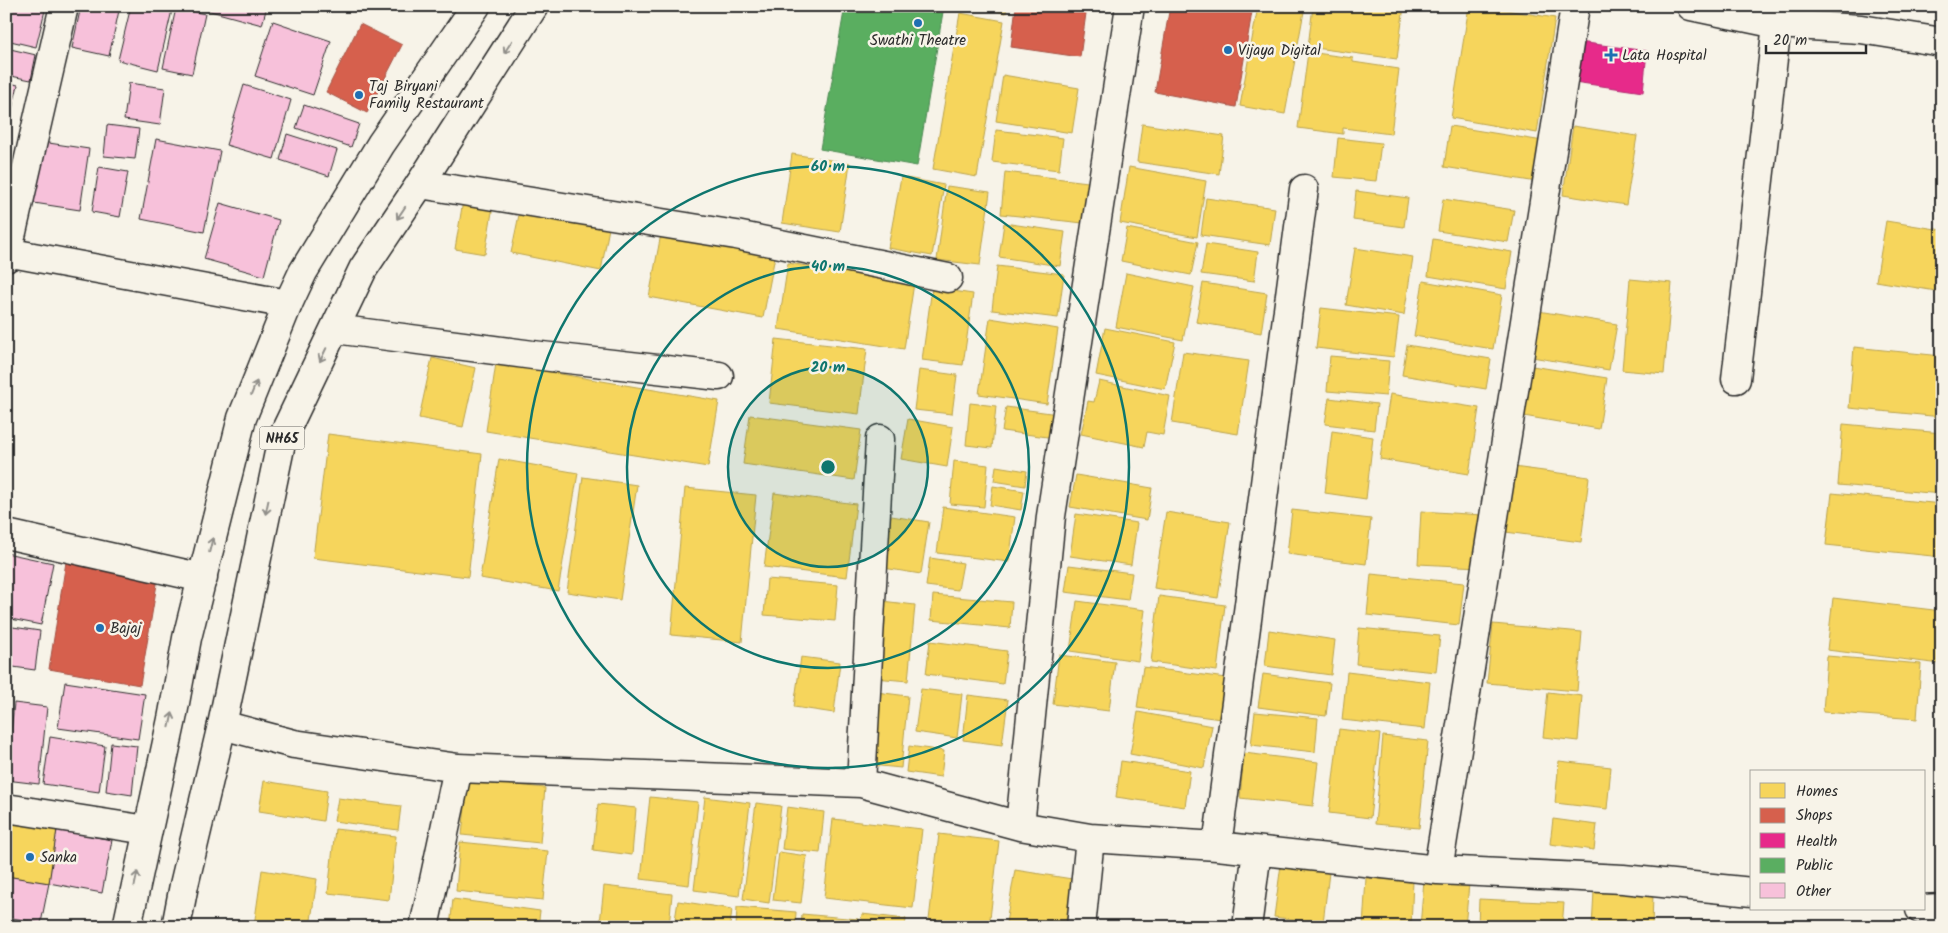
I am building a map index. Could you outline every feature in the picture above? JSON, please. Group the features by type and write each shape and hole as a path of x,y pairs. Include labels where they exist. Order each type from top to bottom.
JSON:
{"main road":[{"path":"64,6 7,254 288,304"},
{"name":"NH65","path":"127,927 172,719 187,638 242,418 288,304 303,272 381,144 476,6"},
{"name":"NH65","path":"176,927 184,885 222,725 282,438 336,329 363,269 534,6"},
{"path":"1020,826 1051,516 1130,6"},
{"path":"1438,870 1575,6"},
{"path":"1691,6 1777,24 1861,29 1942,42"},
{"path":"1736,379 1777,24"},
{"path":"420,184 736,235 948,278"},
{"path":"1217,846 1304,189"},
{"path":"336,329 533,355 719,376"},
{"path":"861,783 880,439"},
{"path":"6,534 202,578"},
{"path":"222,725 294,744 458,768 861,783 1020,826 1090,838 1217,846 1438,870 1623,878 1750,892"},
{"path":"424,927 458,768"},
{"path":"6,808 147,830"},
{"path":"1081,927 1090,838"},
{"path":"1247,927 1257,851"},
{"path":"1926,909 1942,908"}],"building: Homes":[{"path":"972,6 1007,6 1006,13"},
{"path":"1258,6 1305,6 1285,114 1240,106"},
{"path":"1313,6 1404,6 1397,59 1308,47"},
{"path":"1469,6 1481,6 1555,18 1537,133 1451,118"},
{"path":"960,13 1004,21 977,177 933,169"},
{"path":"1308,52 1353,58 1353,62 1399,69 1391,134 1343,128 1343,134 1298,128"},
{"path":"1003,75 1079,88 1072,133 996,121"},
{"path":"1142,124 1224,136 1219,174 1137,162"},
{"path":"1450,126 1543,141 1537,182 1444,167"},
{"path":"1573,126 1637,136 1626,205 1563,195"},
{"path":"996,130 1063,138 1059,170 992,162"},
{"path":"1338,138 1381,143 1376,181 1334,177"},
{"path":"792,154 850,163 840,232 782,223"},
{"path":"1129,167 1206,181 1197,237 1120,223"},
{"path":"1005,172 1088,182 1083,223 1001,214"},
{"path":"901,177 944,185 932,256 888,248"},
{"path":"947,186 990,192 980,265 937,260"},
{"path":"1356,191 1408,198 1404,227 1353,220"},
{"path":"1206,198 1275,208 1270,245 1201,235"},
{"path":"1443,199 1514,210 1508,242 1438,231"},
{"path":"463,201 493,206 485,254 455,249"},
{"path":"520,210 609,228 601,271 511,253"},
{"path":"1886,221 1942,230 1942,292 1876,281"},
{"path":"1004,223 1065,232 1060,266 999,257"},
{"path":"1127,228 1198,242 1191,275 1121,261"},
{"path":"661,234 775,256 763,318 649,297"},
{"path":"1433,239 1512,252 1506,289 1428,276"},
{"path":"1206,244 1258,252 1254,281 1201,274"},
{"path":"1355,248 1413,257 1404,315 1346,305"},
{"path":"788,263 914,283 904,349 778,329"},
{"path":"997,266 1064,274 1058,318 992,310"},
{"path":"1126,273 1194,287 1183,340 1116,327"},
{"path":"1630,279 1672,283 1664,374 1622,370"},
{"path":"1423,281 1502,295 1493,349 1414,336"},
{"path":"1203,283 1267,293 1261,333 1196,322"},
{"path":"932,288 973,294 963,365 922,360"},
{"path":"1321,308 1399,317 1394,357 1316,348"},
{"path":"1532,310 1617,324 1609,370 1526,356"},
{"path":"990,318 1058,329 1047,404 979,394"},
{"path":"1105,328 1175,342 1165,389 1096,375"},
{"path":"776,339 867,349 859,414 769,403"},
{"path":"1407,345 1491,359 1486,389 1402,375"},
{"path":"1854,347 1942,356 1942,417 1849,408"},
{"path":"1183,352 1249,361 1238,434 1172,423"},
{"path":"1330,356 1389,361 1386,396 1327,391"},
{"path":"432,358 476,368 463,427 419,418"},
{"path":"496,363 719,401 708,467 486,431"},
{"path":"1526,365 1607,378 1599,429 1518,415"},
{"path":"919,370 957,375 952,414 914,410"},
{"path":"1099,381 1170,396 1163,435 1147,432 1144,447 1081,434 1088,401 1094,402"},
{"path":"1390,394 1479,408 1469,474 1380,459"},
{"path":"1329,398 1377,404 1374,430 1325,424"},
{"path":"970,403 996,406 992,448 966,445"},
{"path":"1006,407 1058,414 1055,438 1002,431"},
{"path":"750,415 861,430 854,480 743,464"},
{"path":"908,419 953,427 947,467 901,459"},
{"path":"1843,424 1942,433 1942,494 1838,485"},
{"path":"1332,431 1373,437 1366,499 1325,493"},
{"path":"328,434 482,454 468,577 313,558"},
{"path":"499,459 578,473 558,591 480,578"},
{"path":"954,461 988,465 984,507 950,504"},
{"path":"996,466 1027,471 1025,486 994,481"},
{"path":"1506,466 1589,477 1581,542 1498,531"},
{"path":"1076,475 1152,488 1147,520 1070,507"},
{"path":"583,477 637,485 620,600 567,592"},
{"path":"993,486 1024,491 1021,510 990,505"},
{"path":"685,488 756,495 742,642 671,635"},
{"path":"774,493 856,504 847,577 764,567"},
{"path":"1832,493 1942,504 1942,557 1826,545"},
{"path":"943,507 1015,517 1009,562 937,553"},
{"path":"1292,510 1371,519 1366,564 1287,554"},
{"path":"1421,511 1482,515 1479,567 1418,564"},
{"path":"1166,512 1230,522 1218,598 1154,588"},
{"path":"1076,514 1137,523 1131,565 1070,556"},
{"path":"885,515 929,522 921,574 877,567"},
{"path":"930,558 963,563 958,590 926,586"},
{"path":"1069,565 1132,573 1128,600 1065,592"},
{"path":"1371,574 1464,583 1459,625 1367,615"},
{"path":"767,579 838,585 835,621 764,615"},
{"path":"933,595 1012,602 1010,628 931,620"},
{"path":"1159,596 1225,605 1217,671 1151,662"},
{"path":"1833,598 1942,611 1941,664 1827,650"},
{"path":"882,601 915,605 908,681 875,678"},
{"path":"1077,601 1145,610 1138,661 1070,651"},
{"path":"1493,624 1582,632 1577,691 1487,683"},
{"path":"1359,628 1440,636 1436,672 1356,664"},
{"path":"1269,630 1335,640 1331,675 1265,666"},
{"path":"930,641 1007,651 1003,684 926,674"},
{"path":"1059,655 1115,662 1109,711 1053,704"},
{"path":"1827,656 1921,664 1917,719 1823,712"},
{"path":"801,657 840,662 834,713 794,707"},
{"path":"1143,667 1226,678 1221,719 1137,708"},
{"path":"1347,672 1430,682 1425,729 1342,720"},
{"path":"1263,674 1330,683 1326,716 1258,707"},
{"path":"921,689 962,694 957,738 915,732"},
{"path":"876,692 908,696 901,768 870,765"},
{"path":"1548,692 1582,696 1578,741 1543,737"},
{"path":"968,695 1008,700 1002,745 963,740"},
{"path":"1138,712 1212,726 1204,768 1130,754"},
{"path":"1255,712 1318,718 1315,752 1251,745"},
{"path":"1339,729 1380,734 1370,818 1329,813"},
{"path":"1383,736 1428,741 1419,828 1375,824"},
{"path":"909,746 944,751 941,777 906,772"},
{"path":"1244,753 1318,762 1313,806 1240,798"},
{"path":"1121,761 1190,771 1185,807 1116,797"},
{"path":"1559,761 1611,767 1607,809 1555,803"},
{"path":"468,780 545,788 540,843 462,835"},
{"path":"264,781 327,791 323,821 259,811"},
{"path":"650,797 698,802 689,885 641,879"},
{"path":"705,797 750,803 739,896 694,890"},
{"path":"338,798 401,806 398,830 334,821"},
{"path":"756,803 781,806 769,903 743,899"},
{"path":"598,804 636,808 632,855 593,850"},
{"path":"787,807 824,812 820,853 782,849"},
{"name":"Sanka","path":"10,815 58,823 49,883 6,876 6,837"},
{"path":"833,819 922,829 913,908 824,898"},
{"path":"1553,819 1597,825 1594,850 1550,844"},
{"path":"335,829 396,836 389,900 328,893"},
{"path":"939,834 999,841 989,927 929,920"},
{"path":"460,842 548,851 543,900 456,891"},
{"path":"779,852 807,856 801,903 773,900"},
{"path":"1282,857 1330,864 1323,923 1274,917"},
{"path":"262,870 317,879 310,927 254,926"},
{"path":"1015,870 1072,879 1065,927 1030,927 1006,923"},
{"path":"1366,878 1413,881 1411,927 1363,927"},
{"path":"1424,880 1469,884 1465,927 1420,927"},
{"path":"604,886 672,894 669,927 631,927 600,923"},
{"path":"1594,891 1653,894 1652,927 1592,927"},
{"path":"453,899 540,911 538,927 450,927"},
{"path":"1479,899 1564,903 1562,927 1478,927"},
{"path":"678,901 732,909 730,927 674,926"},
{"path":"737,907 796,912 795,927 736,927"},
{"path":"802,914 858,919 857,927 801,927"},
{"path":"862,914 906,919 905,927 860,927"},
{"path":"1268,922 1303,927 1267,927"}],"building: Shops":[{"path":"1016,6 1087,6 1080,57 1011,47"},
{"path":"1170,6 1253,6 1236,107 1155,92"},
{"path":"360,24 402,45 367,113 326,92"},
{"path":"66,562 158,578 140,685 49,669"}],"building: Health":[{"path":"1579,42 1647,51 1643,92 1574,82"}],"building: Public":[{"path":"845,6 944,6 917,166 820,149"}],"building: Other":[{"path":"6,6 46,6 36,47 6,40"},
{"path":"81,6 120,6 109,56 72,48"},
{"path":"131,6 173,6 158,70 118,60"},
{"path":"192,6 267,6 262,25"},
{"path":"176,8 205,14 192,74 163,68"},
{"path":"273,21 331,41 313,95 255,76"},
{"path":"6,48 36,55 31,80 6,75"},
{"path":"6,82 18,85 12,110 6,109"},
{"path":"129,83 165,88 160,125 124,120"},
{"path":"244,85 291,100 274,159 226,145"},
{"path":"304,105 359,124 351,147 296,128"},
{"path":"107,125 139,129 135,159 104,156"},
{"path":"287,134 337,150 329,176 280,160"},
{"path":"156,139 220,151 204,232 141,219"},
{"path":"42,142 89,149 80,210 34,203"},
{"path":"99,167 128,172 120,217 92,212"},
{"path":"220,203 279,220 264,276 204,259"},
{"path":"6,553 53,563 41,625 6,618"},
{"path":"6,626 40,631 35,670 6,666"},
{"path":"6,670 12,671 9,697 6,697"},
{"path":"65,682 145,694 138,739 58,728"},
{"path":"14,703 47,707 39,784 6,780"},
{"path":"50,737 105,746 99,792 43,784"},
{"path":"111,743 137,746 132,795 106,791"},
{"path":"58,823 91,829 90,836 112,840 102,893 49,883"},
{"path":"6,876 49,883 41,923 6,917"}],"place":[{"name":"Swathi Theatre","path":"918,23"},
{"name":"Vijaya Digital","path":"1228,50"},
{"name":"Lata Hospital","path":"1611,55"},
{"name":"Taj Biryani Family Restaurant","path":"359,95"},
{"name":"Bajaj","path":"100,628"},
{"name":"Sanka","path":"30,857"}]}
